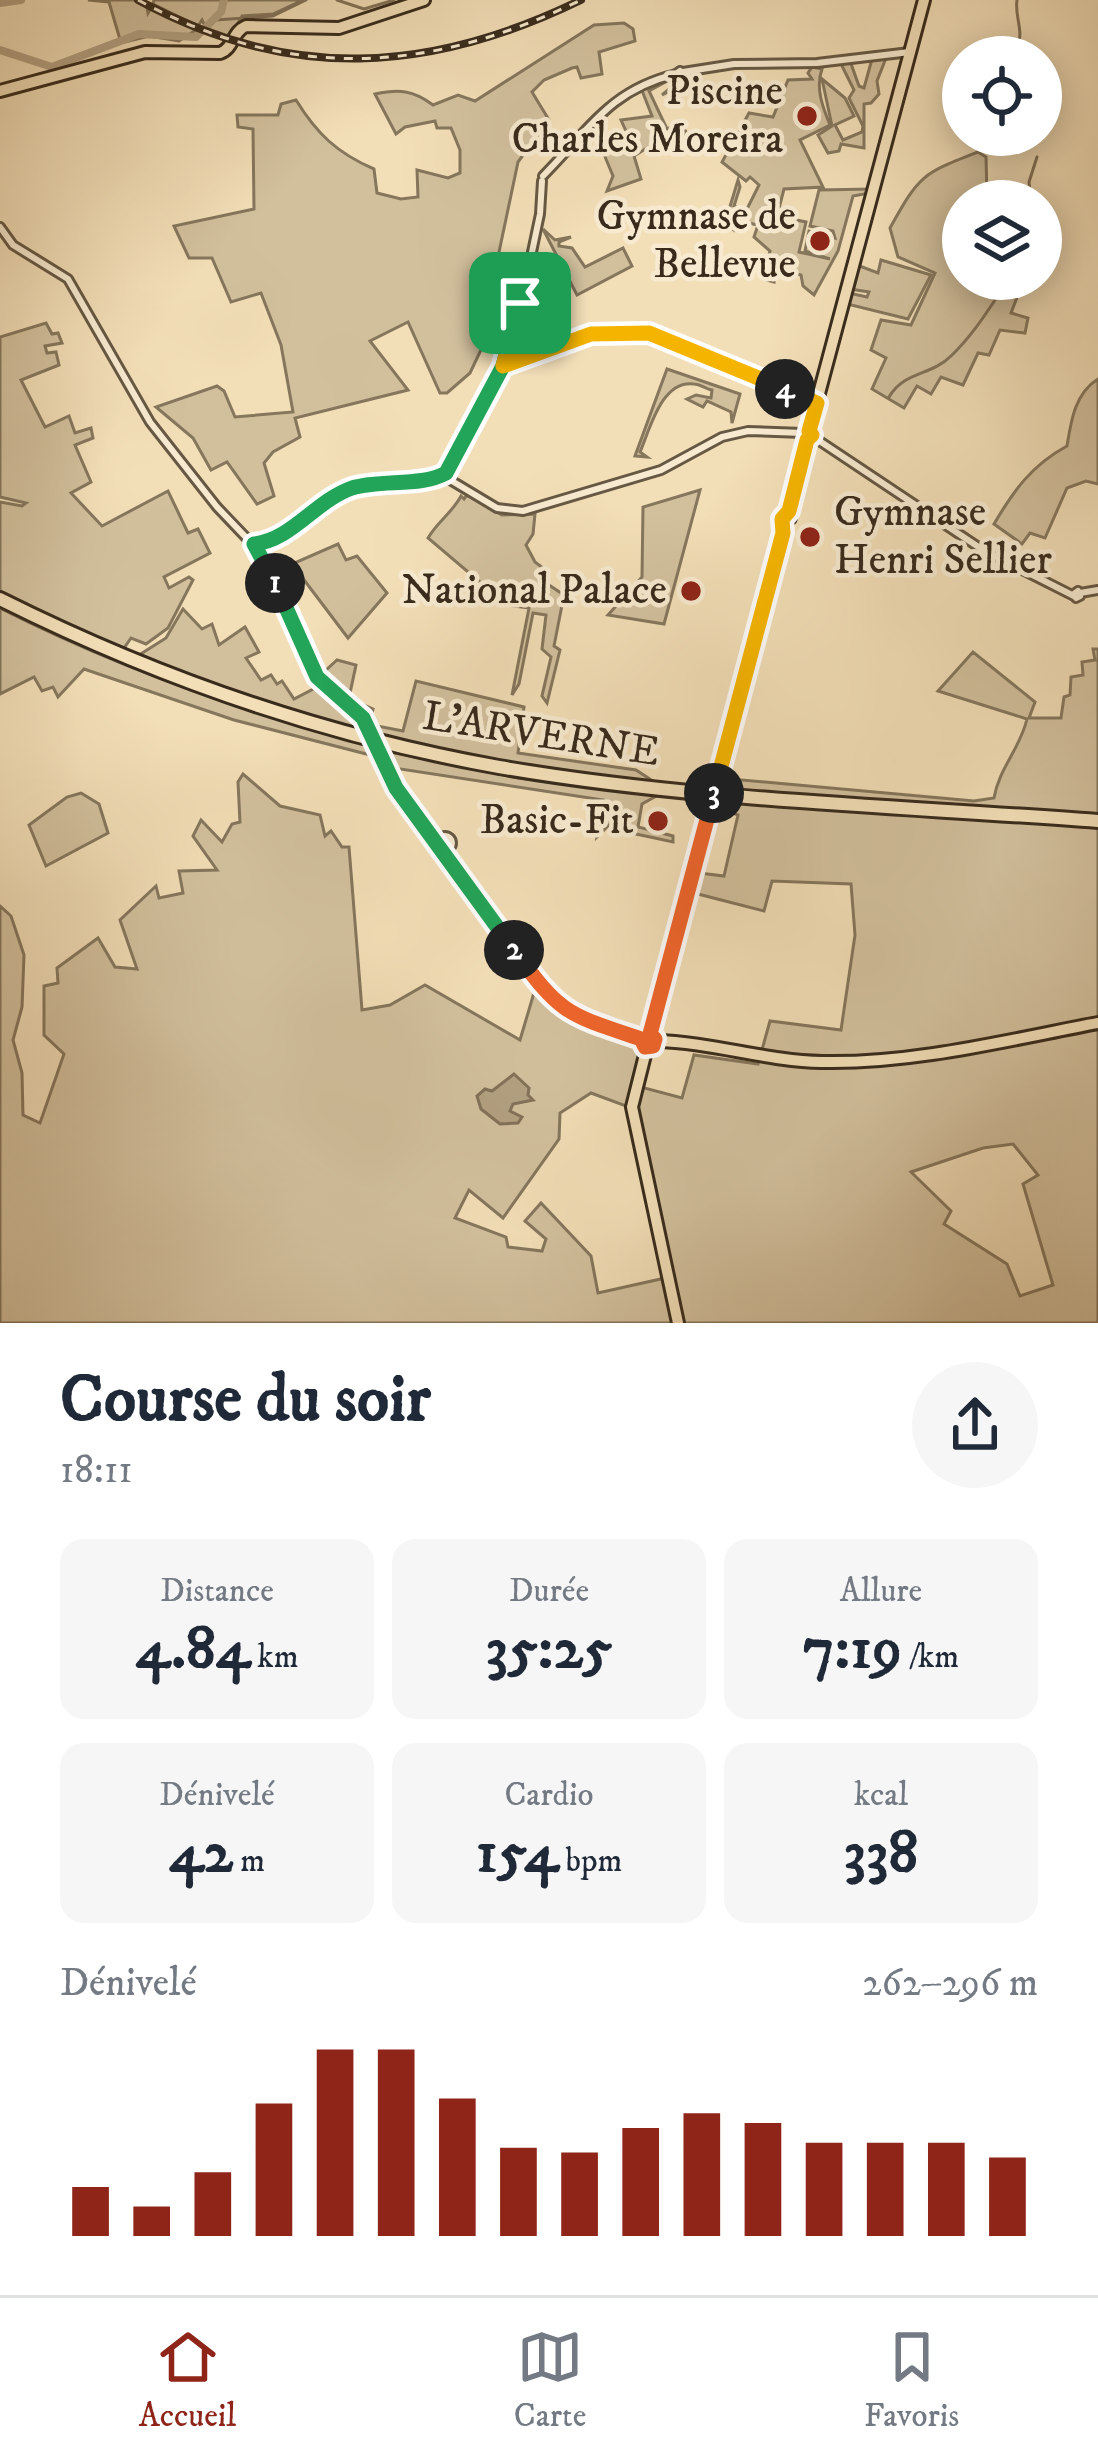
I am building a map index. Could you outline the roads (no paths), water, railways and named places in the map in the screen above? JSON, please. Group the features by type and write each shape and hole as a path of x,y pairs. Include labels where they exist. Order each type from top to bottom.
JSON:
{"highway":[{"name":"L'ARVERNE","path":"0,602 217,693 348,733 467,761 671,789 1098,824"}],"main road":[{"path":"0,91 145,52 217,53 246,26 339,28 424,0"},
{"path":"678,1323 632,1107 924,0"},
{"path":"648,1040 803,1061 849,1062 976,1046 1098,1023"}],"street":[{"path":"445,476 503,366 520,312 541,214 543,180 608,105 633,89 679,73 731,64 817,63 910,52"},
{"path":"0,227 13,244 68,279 150,422 217,507 254,544 317,677 353,708 370,731 396,788 426,829 440,839 454,867 552,1001 573,1016 648,1040"},
{"path":"503,366 591,334 649,333 817,403"},
{"path":"254,544 280,537 307,514 353,488 445,476 497,508 523,511 661,470 722,437 748,431 808,435 983,550 1078,594 1098,590"},
{"path":"440,839 451,838 447,849"}],"waterway":[{"path":"0,3 21,0"},
{"path":"0,50 52,67 139,34 196,37 221,12 224,0"},
{"path":"215,20 273,16 306,0"},
{"path":"337,0 364,9 394,0"},
{"path":"1017,0 1020,36"},
{"path":"1030,180 1037,157"},
{"path":"889,397 902,382 951,356 995,300"}],"railway":[{"path":"138,0 194,27 250,45 304,56 359,58 469,43 581,0"}],"place":[{"name":"Piscine Charles Moreira","path":"807,116"},
{"name":"Gymnase de Bellevue","path":"820,241"},
{"name":"Gymnase Henri Sellier","path":"810,537"},
{"name":"National Palace","path":"691,591"},
{"name":"Basic-Fit","path":"658,821"}]}
